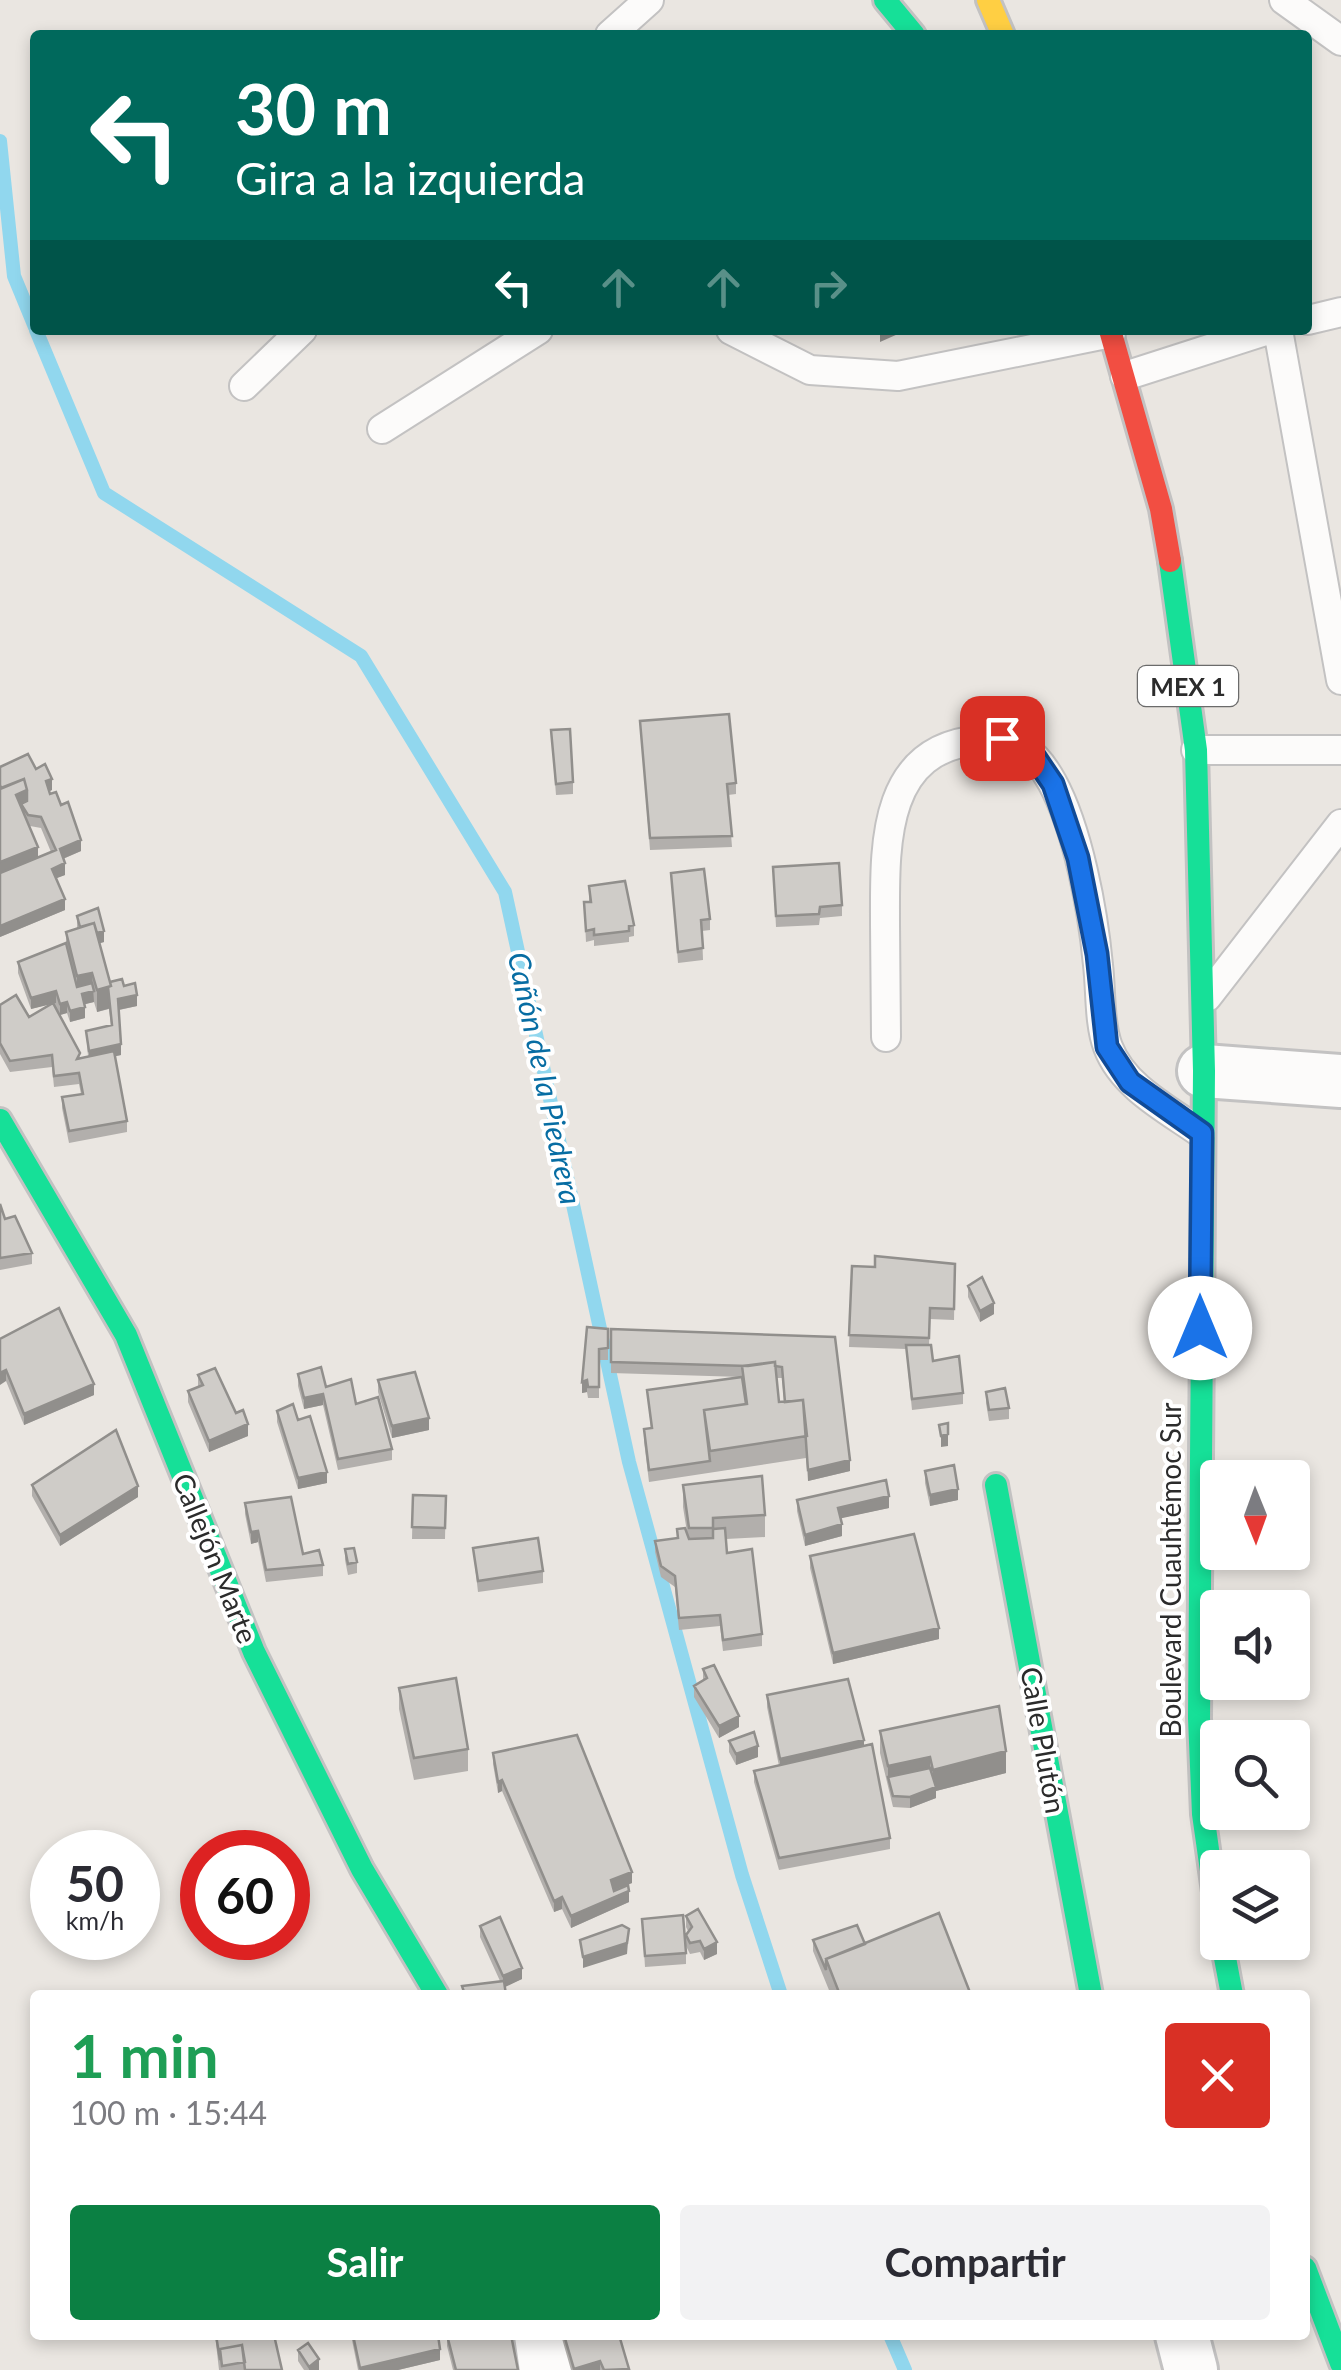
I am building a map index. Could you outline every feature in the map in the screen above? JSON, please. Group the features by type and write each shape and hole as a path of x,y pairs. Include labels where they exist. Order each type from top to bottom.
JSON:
{"main road":[{"path":"885,0 910,30"},
{"path":"988,0 1001,30"},
{"name":"Boulevard Cuauhtémoc Sur","path":"1111,335 1160,508 1196,750 1204,1072 1198,1718 1208,1850"},
{"name":"Callejón Marte","path":"0,1120 126,1335 254,1652 362,1869 435,1990"},
{"name":"Calle Plutón","path":"996,1485 1090,1990"},
{"path":"1225,1960 1231,1990"},
{"path":"1310,2281 1341,2363"}],"street":[{"path":"1204,1072 1341,1081"},
{"path":"542,2340 546,2370"},
{"path":"1183,2340 1191,2370"}],"lane":[{"path":"615,30 648,0"},
{"path":"1284,0 1341,40"},
{"path":"1312,319 1341,312"},
{"path":"244,386 297,335"},
{"path":"382,429 530,335"},
{"path":"741,335 810,370 898,376 1096,335"},
{"path":"1125,376 1252,335"},
{"path":"1279,335 1341,680"},
{"path":"886,1037 885,835 905,780 932,754 966,741 1002,738 1030,750 1053,784 1078,858 1097,954 1107,1047 1130,1082 1202,1133"},
{"path":"1196,750 1341,750"},
{"path":"1203,1002 1341,824"}],"building":[{"path":"729,714 736,783 727,784 732,836 650,838 640,721"},
{"path":"570,729 573,782 556,784 551,730"},
{"path":"28,754 36,769 45,764 52,779 46,781 50,794 56,792 61,805 68,802 81,840 60,849 65,863 52,869 65,899 0,926 0,873 56,850 41,817 28,815 21,804 27,801 24,779 1,788 0,785 0,767"},
{"path":"24,779 27,790 16,795 38,847 0,862 0,789"},
{"path":"839,863 842,905 820,907 819,914 776,916 773,867"},
{"path":"704,869 710,919 701,920 703,948 678,952 671,873"},
{"path":"625,881 634,925 629,926 629,931 594,935 594,929 586,931 584,902 591,902 589,886"},
{"path":"98,908 104,931 97,933 94,923 80,927 77,916"},
{"path":"94,923 111,986 97,990 92,973 77,976 66,932"},
{"path":"66,943 77,987 92,983 94,991 82,994 85,1007 70,1011 67,1002 60,1004 56,991 31,998 18,962"},
{"path":"122,979 124,986 135,983 137,995 118,999 121,1044 89,1051 86,1031 112,1025 108,987 110,982"},
{"path":"16,995 29,1017 53,1003 80,1053 77,1059 114,1051 127,1121 69,1131 62,1097 83,1094 79,1073 54,1076 52,1055 10,1061 0,1043 0,1005"},
{"path":"0,1204 5,1219 15,1216 32,1253 0,1258"},
{"path":"875,1256 955,1264 954,1309 930,1308 929,1338 849,1335 852,1266 875,1267"},
{"path":"982,1277 994,1303 980,1311 968,1286"},
{"path":"59,1308 94,1384 24,1414 6,1370 0,1373 0,1339"},
{"path":"587,1327 608,1329 608,1348 599,1349 599,1387 588,1387 587,1380 582,1382"},
{"path":"611,1329 835,1337 850,1460 808,1470 803,1400 785,1402 782,1367 775,1366 775,1362 748,1366 611,1362"},
{"path":"906,1345 931,1345 933,1361 959,1356 963,1393 912,1399"},
{"path":"775,1362 779,1402 803,1400 807,1436 710,1451 704,1410 747,1404 742,1366"},
{"path":"321,1367 326,1387 351,1379 356,1404 378,1397 392,1449 338,1459 323,1394 304,1398 298,1374"},
{"path":"215,1368 236,1413 243,1410 248,1424 209,1441 188,1391 203,1385 198,1375"},
{"path":"415,1372 429,1418 392,1426 378,1380"},
{"path":"742,1377 746,1404 704,1410 710,1461 649,1470 644,1429 652,1428 647,1390"},
{"path":"1005,1388 1009,1408 989,1410 986,1392"},
{"path":"293,1404 298,1420 310,1416 327,1472 298,1478 277,1411"},
{"path":"948,1423 948,1434 941,1436 939,1425"},
{"path":"116,1430 138,1486 60,1535 32,1485"},
{"path":"954,1465 958,1489 930,1495 925,1471"},
{"path":"762,1476 765,1515 713,1518 713,1528 689,1528 683,1485"},
{"path":"886,1480 889,1496 838,1508 842,1524 805,1535 797,1500"},
{"path":"413,1495 446,1496 445,1528 412,1527"},
{"path":"291,1497 303,1554 319,1550 323,1565 266,1570 258,1531 251,1532 245,1503"},
{"path":"685,1528 689,1539 713,1538 713,1529 725,1528 727,1553 752,1549 762,1634 723,1640 720,1615 679,1618 675,1576 661,1566 655,1541 678,1538 677,1529"},
{"path":"914,1534 939,1628 833,1653 810,1556"},
{"path":"538,1538 543,1571 478,1581 473,1548"},
{"path":"354,1548 357,1562 348,1564 345,1549"},
{"path":"714,1665 739,1716 719,1726 694,1686 707,1678 703,1669"},
{"path":"456,1678 468,1749 414,1758 399,1688"},
{"path":"848,1679 864,1740 780,1759 767,1695"},
{"path":"999,1706 1006,1751 933,1770 930,1757 888,1766 880,1731"},
{"path":"754,1732 758,1746 736,1754 729,1741"},
{"path":"577,1735 632,1872 611,1880 614,1891 628,1885 629,1891 571,1916 562,1897 554,1901 502,1780 498,1782 493,1753"},
{"path":"872,1744 890,1838 779,1858 754,1771"},
{"path":"930,1768 936,1787 910,1797 893,1796 888,1777"},
{"path":"698,1909 717,1942 704,1949 700,1941 690,1943 686,1935 692,1927 686,1916"},
{"path":"939,1913 969,1990 838,1990 826,1959"},
{"path":"683,1915 686,1953 645,1956 642,1919"},
{"path":"500,1917 522,1968 503,1976 480,1926"},
{"path":"622,1925 629,1929 627,1943 583,1957 580,1940"},
{"path":"857,1925 865,1944 826,1959 826,1970 813,1940"},
{"path":"504,1981 505,1990 463,1990 462,1986"},
{"path":"217,2340 275,2340 282,2370 245,2370 242,2345 220,2349 220,2360"},
{"path":"354,2340 439,2340 440,2349 360,2368"},
{"path":"448,2340 512,2340 518,2370 456,2370"},
{"path":"565,2340 620,2340 629,2369 604,2370 600,2361 574,2369"},
{"path":"308,2343 319,2359 309,2367 298,2350"},
{"path":"242,2345 245,2362 222,2366 220,2349"}],"waterway":[{"name":"Cañón de la Piedrera","path":"0,141 14,276 30,315"},
{"name":"Cañón de la Piedrera","path":"38,335 104,493 361,656 505,892 629,1462 742,1875 779,1990"},
{"name":"Cañón de la Piedrera","path":"892,2340 905,2370"}],"traffic: fast":[{"path":"885,0 910,30"},
{"path":"1170,561 1196,750 1204,1071 1199,1718 1208,1850"},
{"path":"0,1120 126,1335 254,1652 362,1869 434,1990"},
{"path":"996,1485 1090,1990"},
{"path":"1225,1960 1231,1990"},
{"path":"1310,2281 1341,2363"}],"traffic: slow":[{"path":"988,0 1001,30"}],"traffic: jam":[{"path":"1111,335 1161,509 1170,561"}],"route":[{"path":"1002,738 1030,750 1053,784 1078,858 1097,954 1107,1047 1130,1082 1202,1133 1200,1328"}]}
